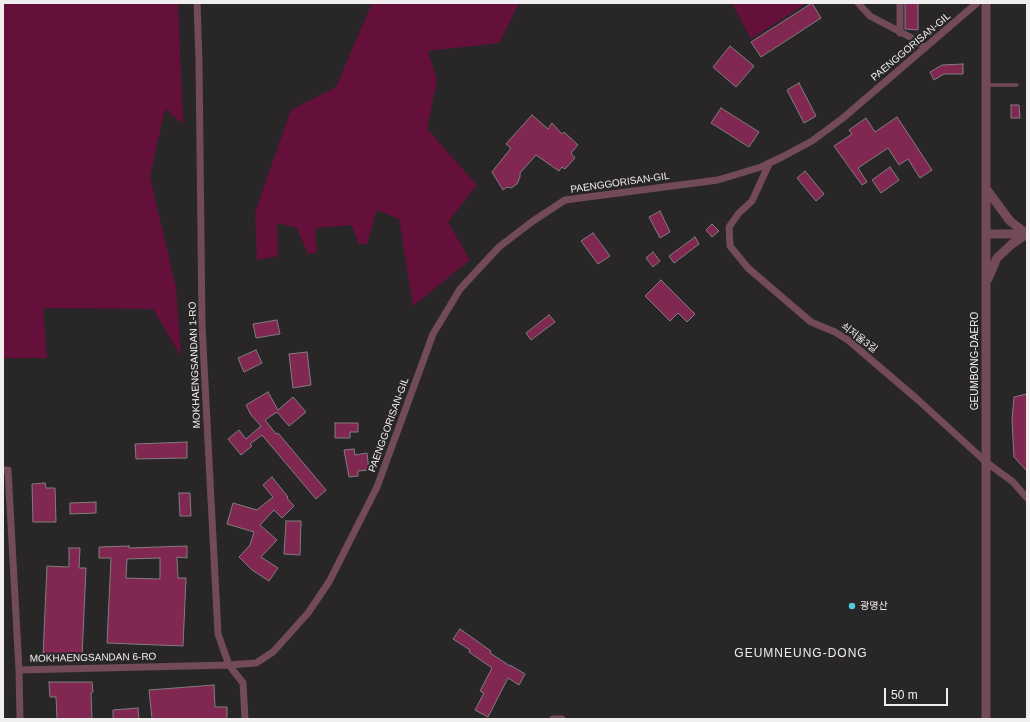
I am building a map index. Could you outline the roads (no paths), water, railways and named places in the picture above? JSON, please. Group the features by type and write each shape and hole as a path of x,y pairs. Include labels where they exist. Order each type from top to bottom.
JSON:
{"street":[{"name":"MOKHAENGSANDAN 1-RO","path":"197,3 202,326 218,634 229,665 243,683 245,719"},
{"path":"858,3 870,16 910,37 925,48"},
{"path":"900,3 900,33"},
{"name":"PAENGGORISAN-GIL","path":"229,665 256,663 273,652 308,613 328,582 377,487 433,334 460,289 499,247 533,221 565,200 718,180 768,164 782,157 818,136 843,118 977,3"},
{"name":"GEUMBONG-DAERO","path":"986,3 986,719"},
{"name":"쇠저울3길","path":"768,164 752,201 739,213 729,227 730,246 748,268 811,322 836,332 848,340 917,399 986,462 1013,482 1027,498"},
{"path":"987,190 1010,221 1027,234"},
{"path":"986,234 1027,234"},
{"path":"986,282 997,258 1012,244 1027,234"},
{"name":"MOKHAENGSANDAN 6-RO","path":"3,470 8,470 19,670 229,665"},
{"path":"19,670 20,719"},
{"path":"553,719 562,719"}],"lane":[{"path":"987,85 1017,85"}],"place":[{"name":"광명산","path":"852,606"}],"district":[{"name":"GEUMNEUNG-DONG","path":"801,654"}]}
